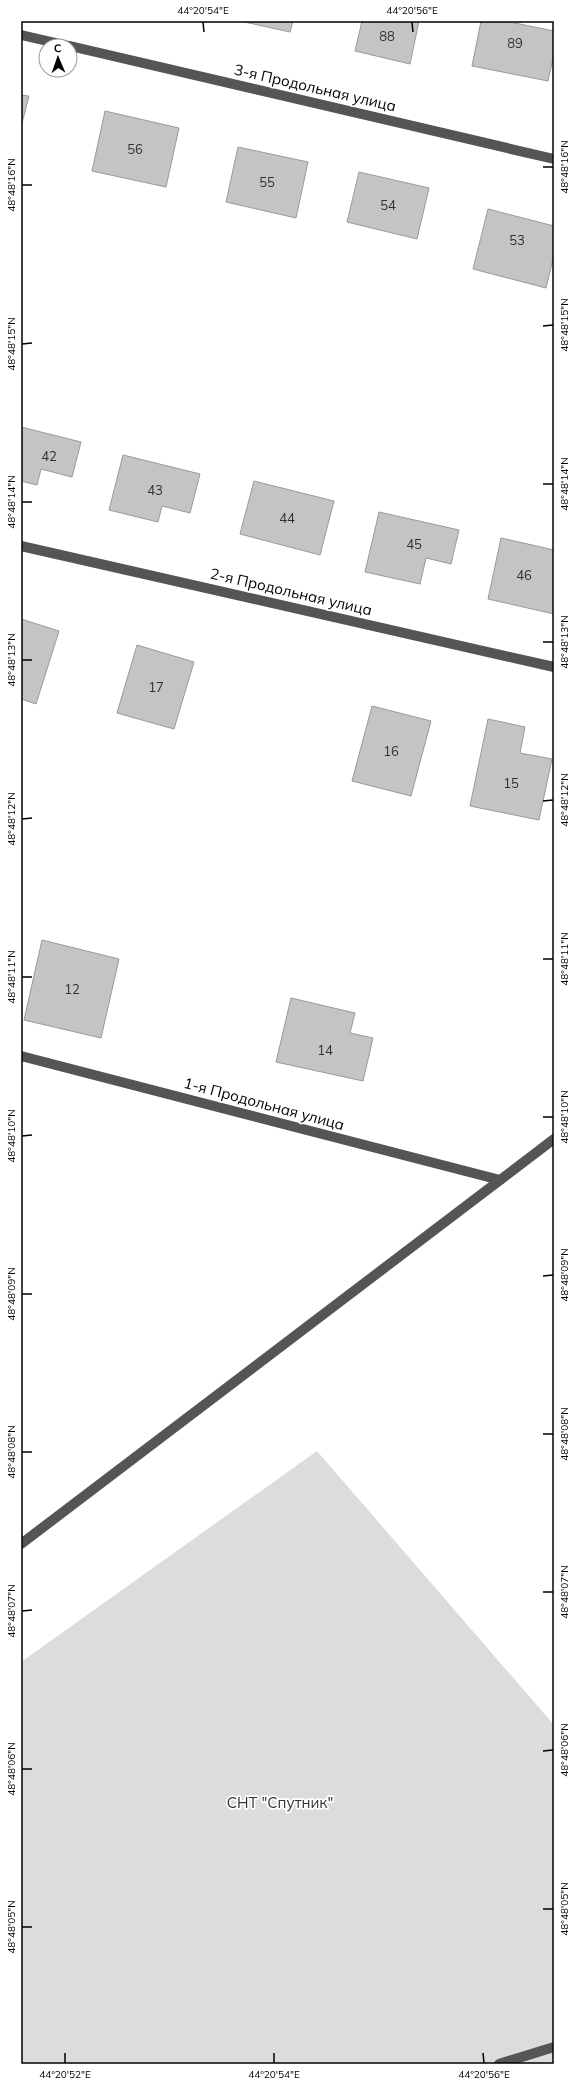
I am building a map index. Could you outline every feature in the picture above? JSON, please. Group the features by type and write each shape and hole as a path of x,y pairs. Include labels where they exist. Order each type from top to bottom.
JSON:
{"street":[{"name":"3-я Продольная улица","path":"21,35 38,39"},
{"name":"3-я Продольная улица","path":"78,48 554,159"},
{"name":"2-я Продольная улица","path":"21,546 554,667"},
{"name":"1-я Продольная улица","path":"21,1056 500,1180"},
{"path":"21,1544 554,1139"},
{"path":"499,2064 554,2047"}],"green space":[{"name":"СНТ \"Спутник\"","path":"317,1451 554,1725 554,2064 21,2064 21,1662"}],"building":[{"path":"240,21 293,21 290,32"},
{"path":"362,21 419,21 410,64 355,51"},
{"path":"481,21 505,21 554,31 554,54 548,81 472,66"},
{"path":"21,95 29,96 21,127"},
{"path":"105,111 179,128 166,187 92,171"},
{"path":"238,147 308,162 296,218 226,202"},
{"path":"359,172 429,188 417,239 347,222"},
{"path":"488,209 554,226 554,255 546,288 473,269"},
{"path":"21,427 81,442 72,477 41,469 37,485 21,481"},
{"path":"123,455 200,474 190,513 162,506 158,522 109,510"},
{"path":"254,481 334,501 320,555 240,534"},
{"path":"379,512 459,530 451,564 426,558 420,584 365,572"},
{"path":"501,538 554,550 554,614 488,599"},
{"path":"21,619 59,631 36,704 21,699"},
{"path":"137,645 194,662 174,729 117,713"},
{"path":"372,706 431,721 411,796 352,781"},
{"path":"488,719 525,727 520,753 552,759 539,820 470,806"},
{"path":"42,940 119,959 101,1038 24,1020"},
{"path":"291,998 355,1013 350,1033 373,1038 363,1081 276,1062"}]}
